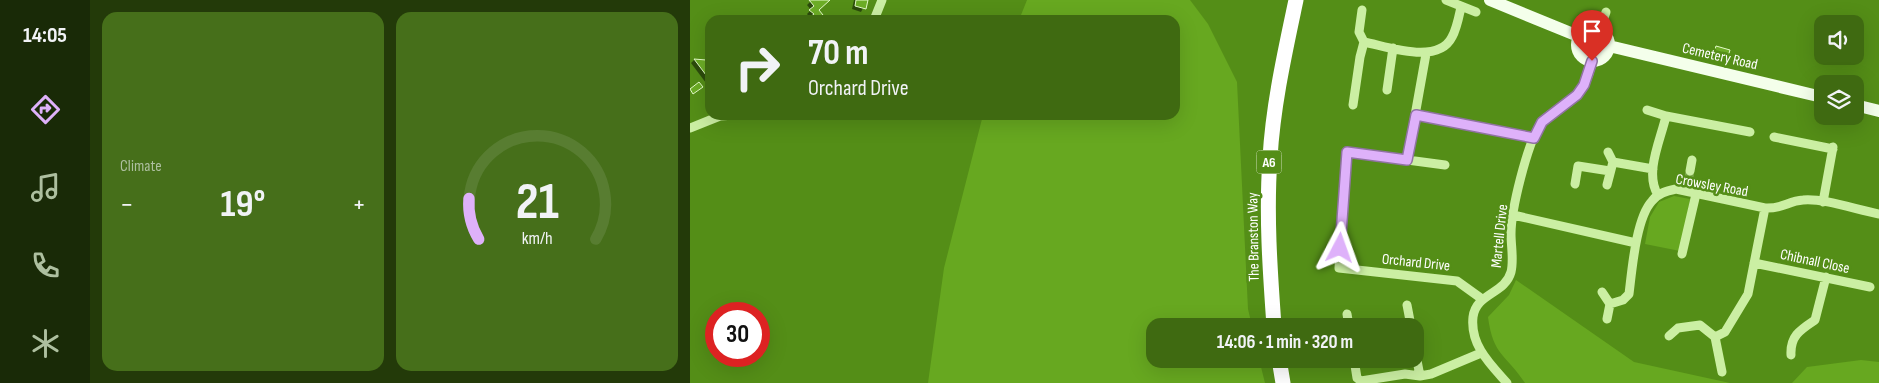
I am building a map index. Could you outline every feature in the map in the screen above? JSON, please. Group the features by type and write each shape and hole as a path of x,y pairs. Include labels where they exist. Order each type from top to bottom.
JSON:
{"highway":[{"name":"The Branston Way","path":"1274,318 1268,213 1270,157 1276,104 1296,0"},
{"path":"1280,368 1283,383"}],"main road":[{"path":"1490,0 1578,36"},
{"path":"1594,28 1600,29 1608,37 1610,46 1607,54 1601,59 1592,61 1583,59 1577,51 1578,36 1583,31 1594,28"},
{"name":"Cemetery Road","path":"1610,46 1814,95"},
{"path":"1864,107 1879,111"}],"street":[{"path":"876,15 882,0"},
{"path":"1446,0 1476,12"},
{"path":"1364,42 1426,54 1440,50 1452,38 1461,7"},
{"path":"1353,105 1364,42 1359,32 1362,10"},
{"path":"1600,29 1606,12"},
{"path":"1387,90 1393,48"},
{"path":"1407,160 1426,54"},
{"name":"Martell Drive","path":"1482,299 1502,286 1510,273 1513,215 1534,138 1542,122 1577,95 1584,85 1592,61"},
{"path":"1647,110 1666,116 1750,132"},
{"path":"1416,115 1534,138"},
{"path":"1658,195 1653,187 1653,169 1666,116"},
{"path":"690,128 710,120"},
{"path":"1774,137 1833,148 1822,202"},
{"name":"Orchard Drive","path":"1445,165 1347,152 1339,268 1457,281 1482,299"},
{"path":"1607,185 1613,162 1608,152"},
{"path":"1690,171 1692,160"},
{"path":"1613,162 1653,169"},
{"path":"1575,184 1578,166 1610,171"},
{"path":"1686,191 1688,182"},
{"name":"Crowsley Road","path":"1610,304 1623,300 1630,294 1636,243 1647,207 1658,195 1676,189 1766,208 1777,209 1803,200 1879,214"},
{"path":"1682,254 1696,194"},
{"path":"1715,337 1726,332 1748,294 1766,208"},
{"path":"1513,215 1636,243"},
{"name":"Chibnall Close","path":"1754,263 1870,288"},
{"path":"1791,355 1791,344 1796,332 1815,320 1826,277"},
{"path":"1602,292 1610,304 1607,319"},
{"path":"1482,299 1473,316 1474,333 1481,353 1507,383"},
{"path":"1407,305 1409,318"},
{"path":"1347,314 1348,318"},
{"path":"1669,336 1678,328 1700,325 1715,337 1722,372"},
{"path":"1355,368 1357,378 1361,381 1405,374 1420,376 1431,374 1481,353"},
{"path":"1418,368 1420,376"}],"green space":[{"path":"1027,0 1190,0 1208,24 1237,82 1248,309 1250,318 1146,318 1146,368 1261,368 1265,383 928,383 944,268 982,120 1180,120 1180,15 1021,15"},
{"path":"1674,196 1690,199 1680,251 1645,244 1650,217 1659,202"},
{"path":"1516,280 1634,362 1730,383 1525,383 1501,354 1493,340 1488,317 1509,295"},
{"path":"1861,360 1879,362 1879,383 1792,383 1807,367"}],"building":[{"path":"809,0 830,0 819,10 823,15 813,15 814,14 809,10 814,6"},
{"path":"856,0 868,0 866,9 855,6"},
{"path":"1716,46 1730,50 1727,60 1713,56"},
{"path":"694,59 705,60 705,74"},
{"path":"699,82 703,87 693,94 690,89"}],"tunnel":[{"path":"1688,182 1690,171"}],"route":[{"path":"1340,248 1347,152 1407,160 1416,115 1534,138 1542,122 1577,95 1584,85 1592,61"}]}
